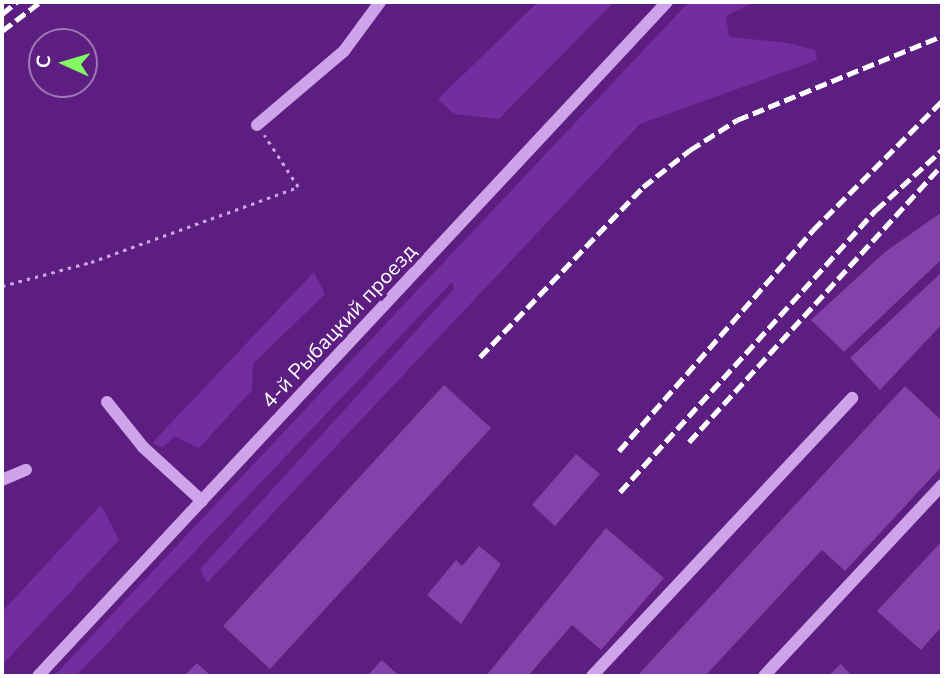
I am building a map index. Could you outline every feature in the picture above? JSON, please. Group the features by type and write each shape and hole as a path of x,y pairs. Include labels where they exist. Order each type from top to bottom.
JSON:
{"street":[{"path":"257,125 335,61 380,2"},
{"name":"4-й Рыбацкий проезд","path":"38,676 667,2"},
{"path":"592,676 852,398"},
{"path":"107,402 143,447 202,501"},
{"path":"2,480 26,470"},
{"path":"764,676 942,485"}],"path":[{"path":"2,286 240,212 298,187 257,125"}],"shaded area":[{"path":"538,2 614,2 499,119 454,114 438,99"},
{"path":"689,2 754,2 726,16 729,37 788,43 815,50 817,60 640,124 207,583 200,569 454,289 452,282 76,676 54,676"},
{"path":"314,272 325,294 253,364 252,390 199,448 174,436 163,448 152,443"},
{"path":"101,505 119,540 2,665 2,612"}],"building":[{"path":"942,212 942,259 844,352 811,320 885,252"},
{"path":"942,272 942,324 880,390 850,358"},
{"path":"444,385 491,428 270,669 223,626"},
{"path":"905,386 942,421 942,466 845,571 822,550 705,676 637,676"},
{"path":"576,454 600,474 555,526 532,505"},
{"path":"606,528 664,578 601,650 572,625 528,676 486,676"},
{"path":"942,541 942,626 921,650 877,611"},
{"path":"479,546 501,564 461,624 427,595 456,560 462,566"},
{"path":"382,660 399,676 367,676"},
{"path":"197,663 211,676 184,676"},
{"path":"841,664 852,676 828,676"}],"railway":[{"path":"2,14 17,2"},
{"path":"2,31 40,2"},
{"path":"480,357 643,187 690,150 737,120 942,36"},
{"path":"619,451 813,230 942,101"},
{"path":"620,492 876,210 942,150"},
{"path":"689,442 942,165"}]}
